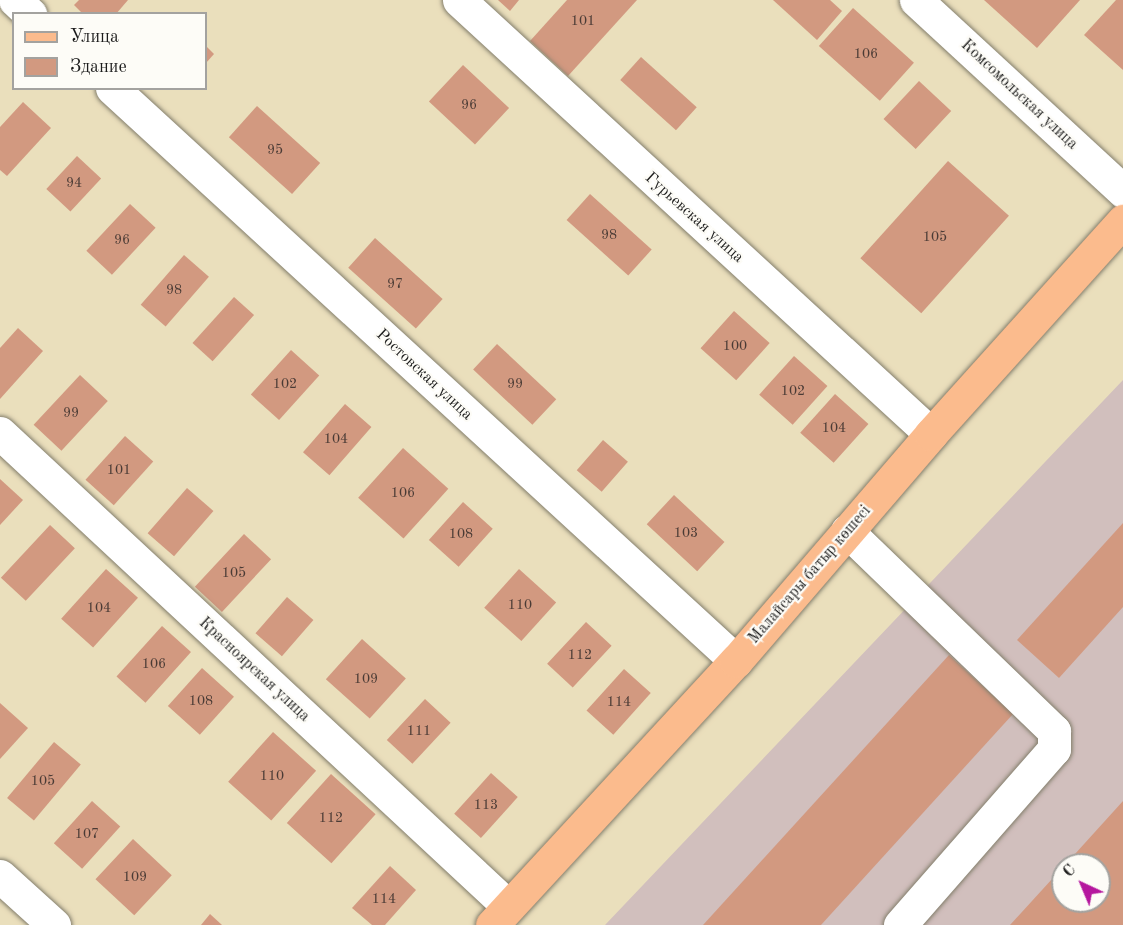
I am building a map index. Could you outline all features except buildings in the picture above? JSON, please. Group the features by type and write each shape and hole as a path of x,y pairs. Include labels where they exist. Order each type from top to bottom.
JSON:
{"main road":[{"name":"Малайсары батыр көшесі","path":"500,916 736,661 931,434 1123,221"}],"street":[{"path":"15,0 28,12"},
{"name":"Гурьевская улица","path":"459,0 931,434"},
{"name":"Комсомольская улица","path":"916,0 1123,191"},
{"name":"Ростовская улица","path":"114,90 736,661"},
{"name":"Красноярская улица","path":"0,434 500,916"},
{"path":"847,531 1054,731 1054,748 900,925"},
{"path":"0,876 54,925"}],"shaded area":[{"path":"1123,380 1123,925 605,925"}]}
